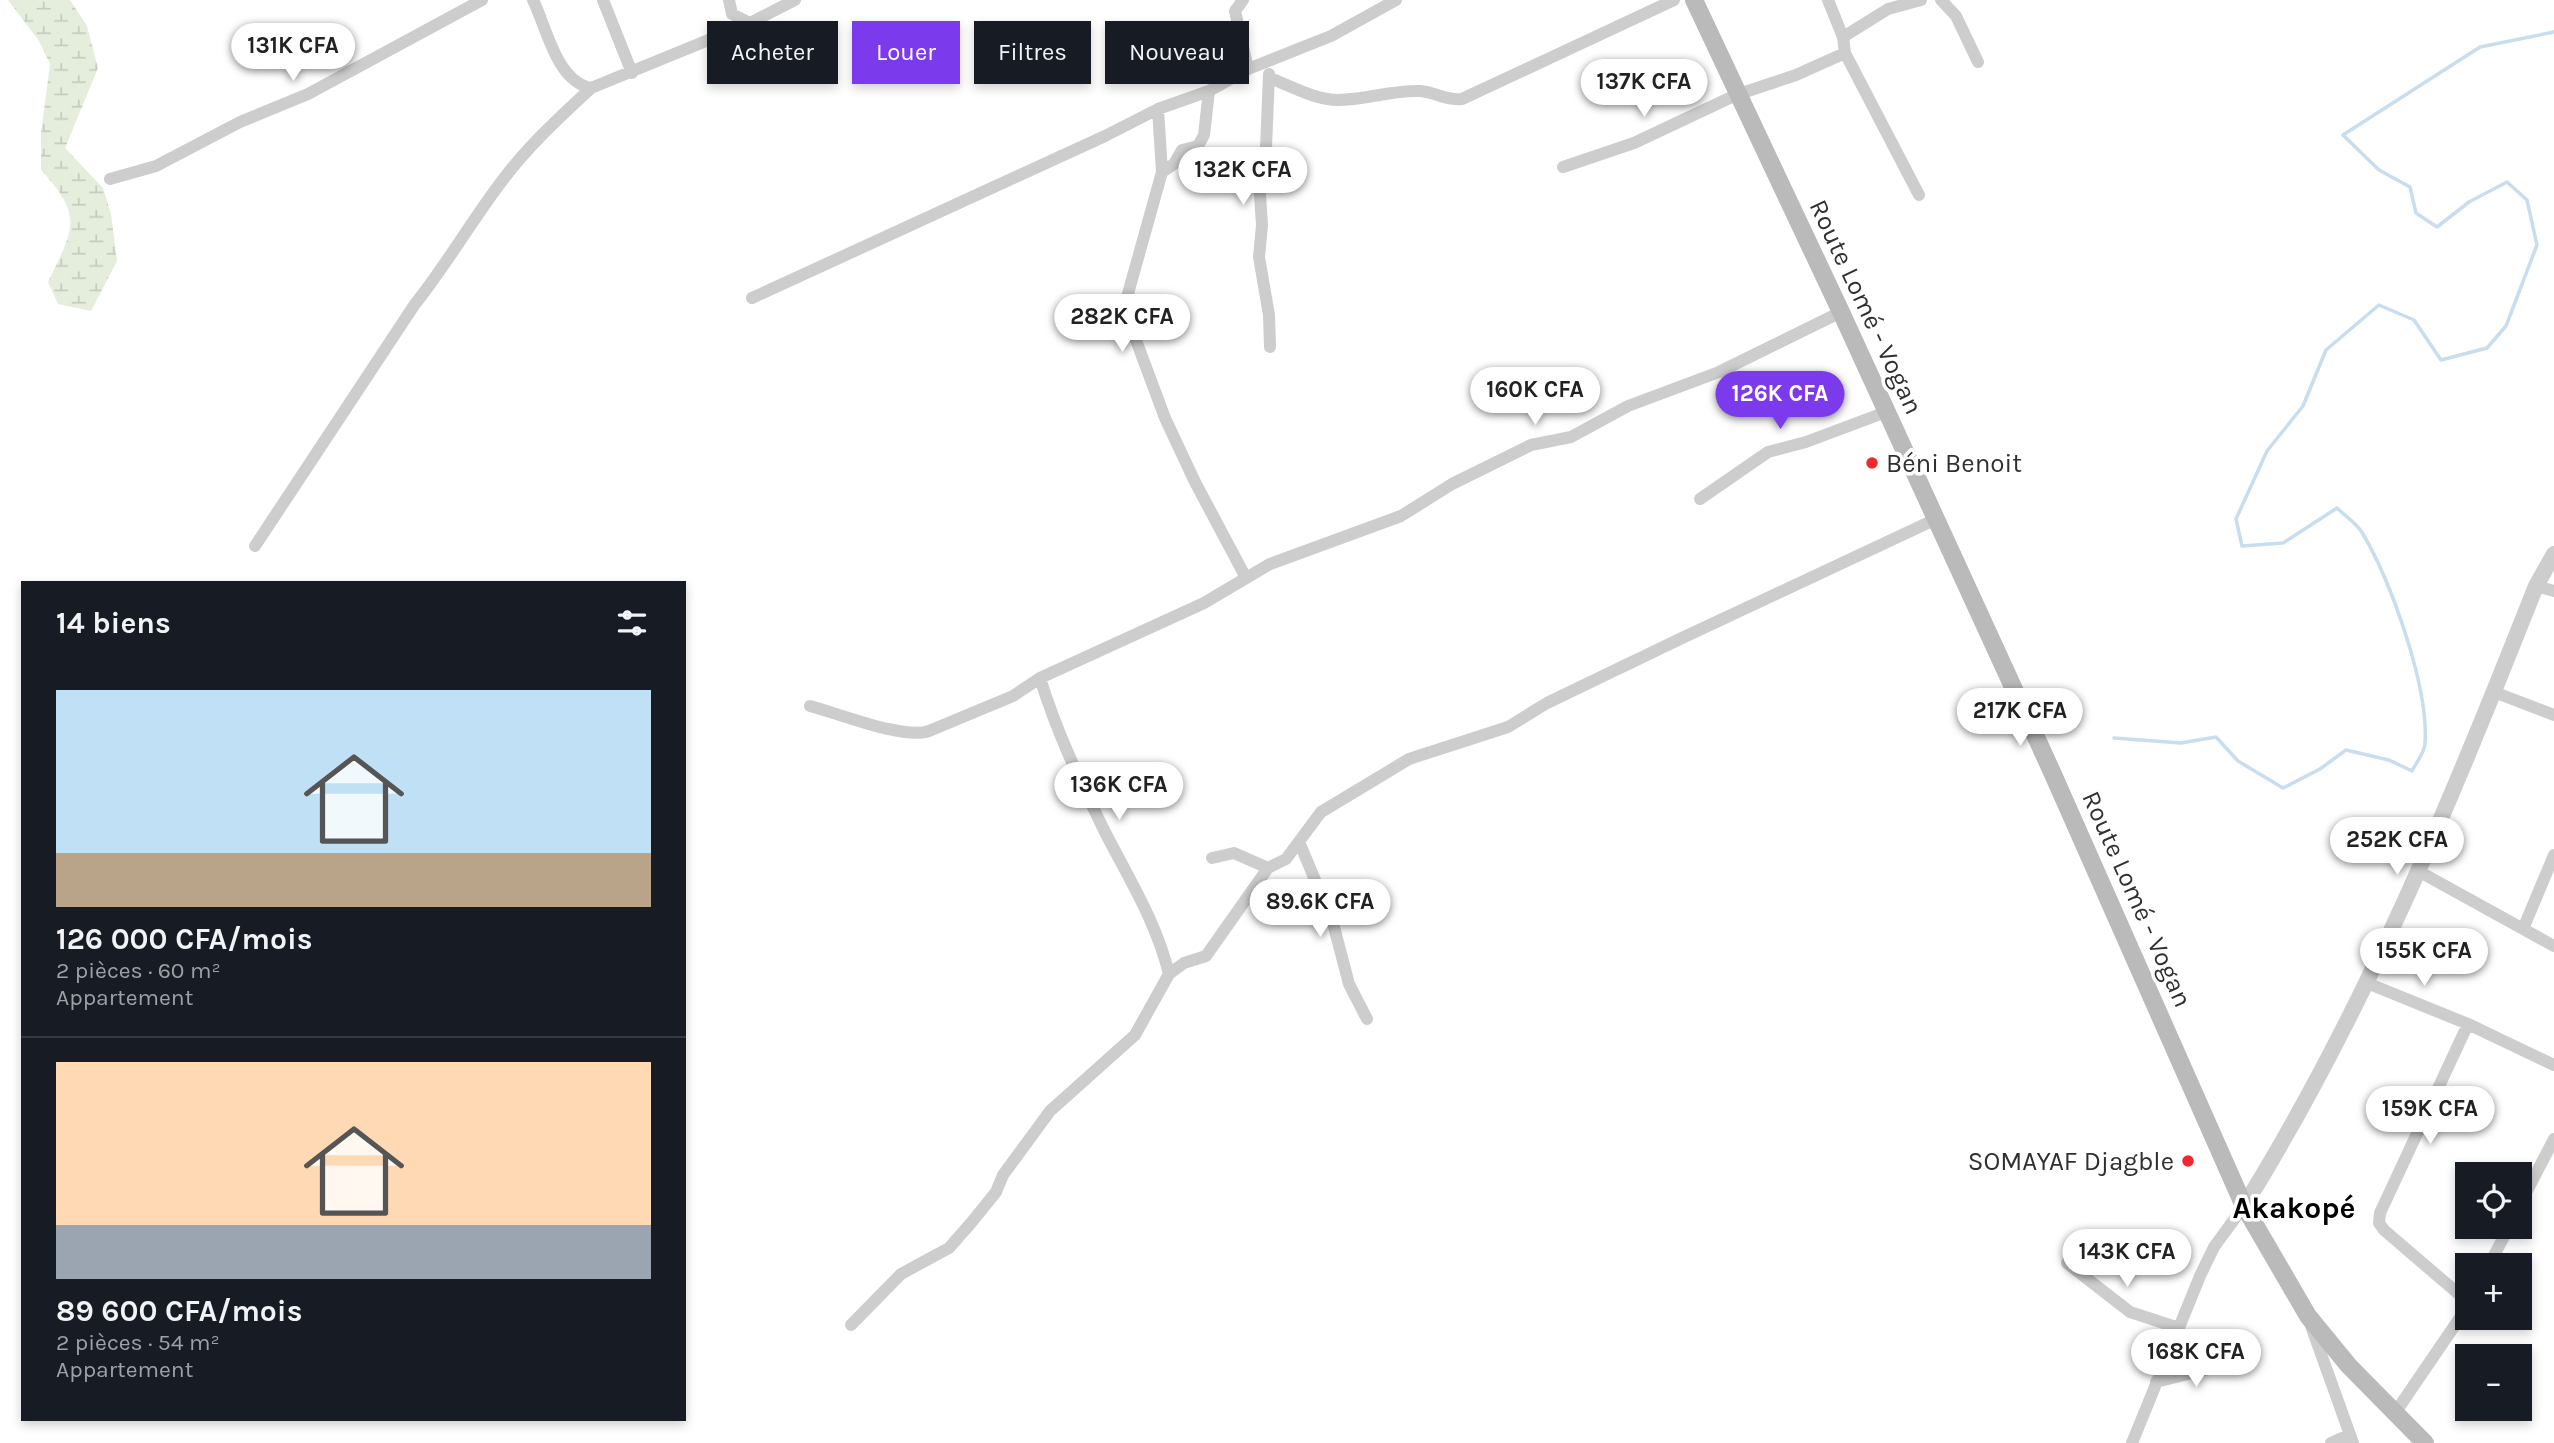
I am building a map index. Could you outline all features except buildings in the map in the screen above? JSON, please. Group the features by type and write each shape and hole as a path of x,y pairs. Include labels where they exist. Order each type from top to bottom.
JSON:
{"main road":[{"name":"Route Lomé - Vogan","path":"1694,0 1736,95 1841,312 1934,520 2052,772 2244,1206 2308,1316 2349,1366 2425,1443"}],"street":[{"path":"110,179 156,166 240,122 308,94 482,0"},
{"path":"533,0 565,71 573,81 591,88"},
{"path":"603,0 632,73"},
{"path":"729,0 732,15 746,21"},
{"path":"754,21 795,0"},
{"path":"1237,21 1235,11 1243,0"},
{"path":"1249,69 1331,36 1396,0"},
{"path":"1270,78 1310,94 1337,100 1406,91 1426,91 1454,100 1462,99 1674,0"},
{"path":"1828,0 1843,37 1845,53 1919,195"},
{"path":"1843,37 1888,9 1921,0"},
{"path":"1941,0 1956,16 1978,62"},
{"path":"255,546 415,304 442,270 501,183 549,127 591,88 707,41"},
{"path":"1563,167 1634,143 1736,95 1796,75 1845,53"},
{"path":"1266,63 1270,78 1266,148 1259,179 1262,225 1259,257 1269,315 1270,346"},
{"path":"752,298 1105,136 1158,108 1209,91 1221,84"},
{"path":"1162,172 1174,164 1182,150 1198,146 1204,135 1209,91"},
{"path":"1158,108 1162,172 1124,308 1170,429 1245,576"},
{"path":"810,706 892,729 922,733 1013,696 1041,678 1203,603 1245,576 1401,516 1452,484 1531,445 1571,437 1628,406 1718,372 1841,312"},
{"path":"1700,499 1768,452 1806,442 1886,412"},
{"path":"851,1325 901,1274 948,1248 971,1223 996,1192 1003,1175 1049,1111 1135,1035 1168,974 1175,967 1206,956 1268,867 1286,859 1300,844 1321,812 1409,759 1507,727 1547,703 1934,520"},
{"path":"2132,1443 2214,1247 2272,1161 2367,983 2420,872 2536,586 2554,554"},
{"path":"2536,586 2554,591"},
{"path":"1041,678 1068,757 1146,906 1160,940 1168,974"},
{"path":"2494,692 2554,715"},
{"path":"1300,844 1333,923 1349,984 1367,1018"},
{"path":"1212,858 1234,853 1268,867"},
{"path":"2523,929 2554,855"},
{"path":"2420,872 2554,946"},
{"path":"2367,983 2468,1024 2554,1065"},
{"path":"2455,1293 2384,1230 2379,1217 2468,1024"},
{"path":"2532,1186 2550,1157 2554,1139"},
{"path":"2067,1263 2130,1312 2179,1328"},
{"path":"2308,1316 2351,1439 2331,1443"},
{"path":"2395,1413 2455,1323"},
{"path":"2156,1382 2228,1364"}],"green space":[{"path":"8,0 70,0 87,26 98,68 65,148 103,188 111,214 117,261 91,311 58,304 48,282 64,249 70,224 64,200 41,170 41,133 50,64 39,41"}],"waterway":[{"path":"2114,738 2181,743 2216,737 2238,761 2283,788 2320,769 2346,750 2389,760 2412,771 2425,746 2421,693 2396,606 2361,530 2337,508 2283,543 2242,546 2236,519 2267,451 2303,406 2326,350 2379,305 2414,320 2441,360 2487,348 2506,326 2537,245 2527,200 2507,182 2469,202 2437,227 2416,213 2410,187 2379,170 2343,135 2480,47 2554,32"}],"place":[{"name":"Béni Benoit","path":"1872,463"},
{"name":"SOMAYAF Djagble","path":"2188,1161"}],"district":[{"name":"Akakopé","path":"2294,1208"}]}
